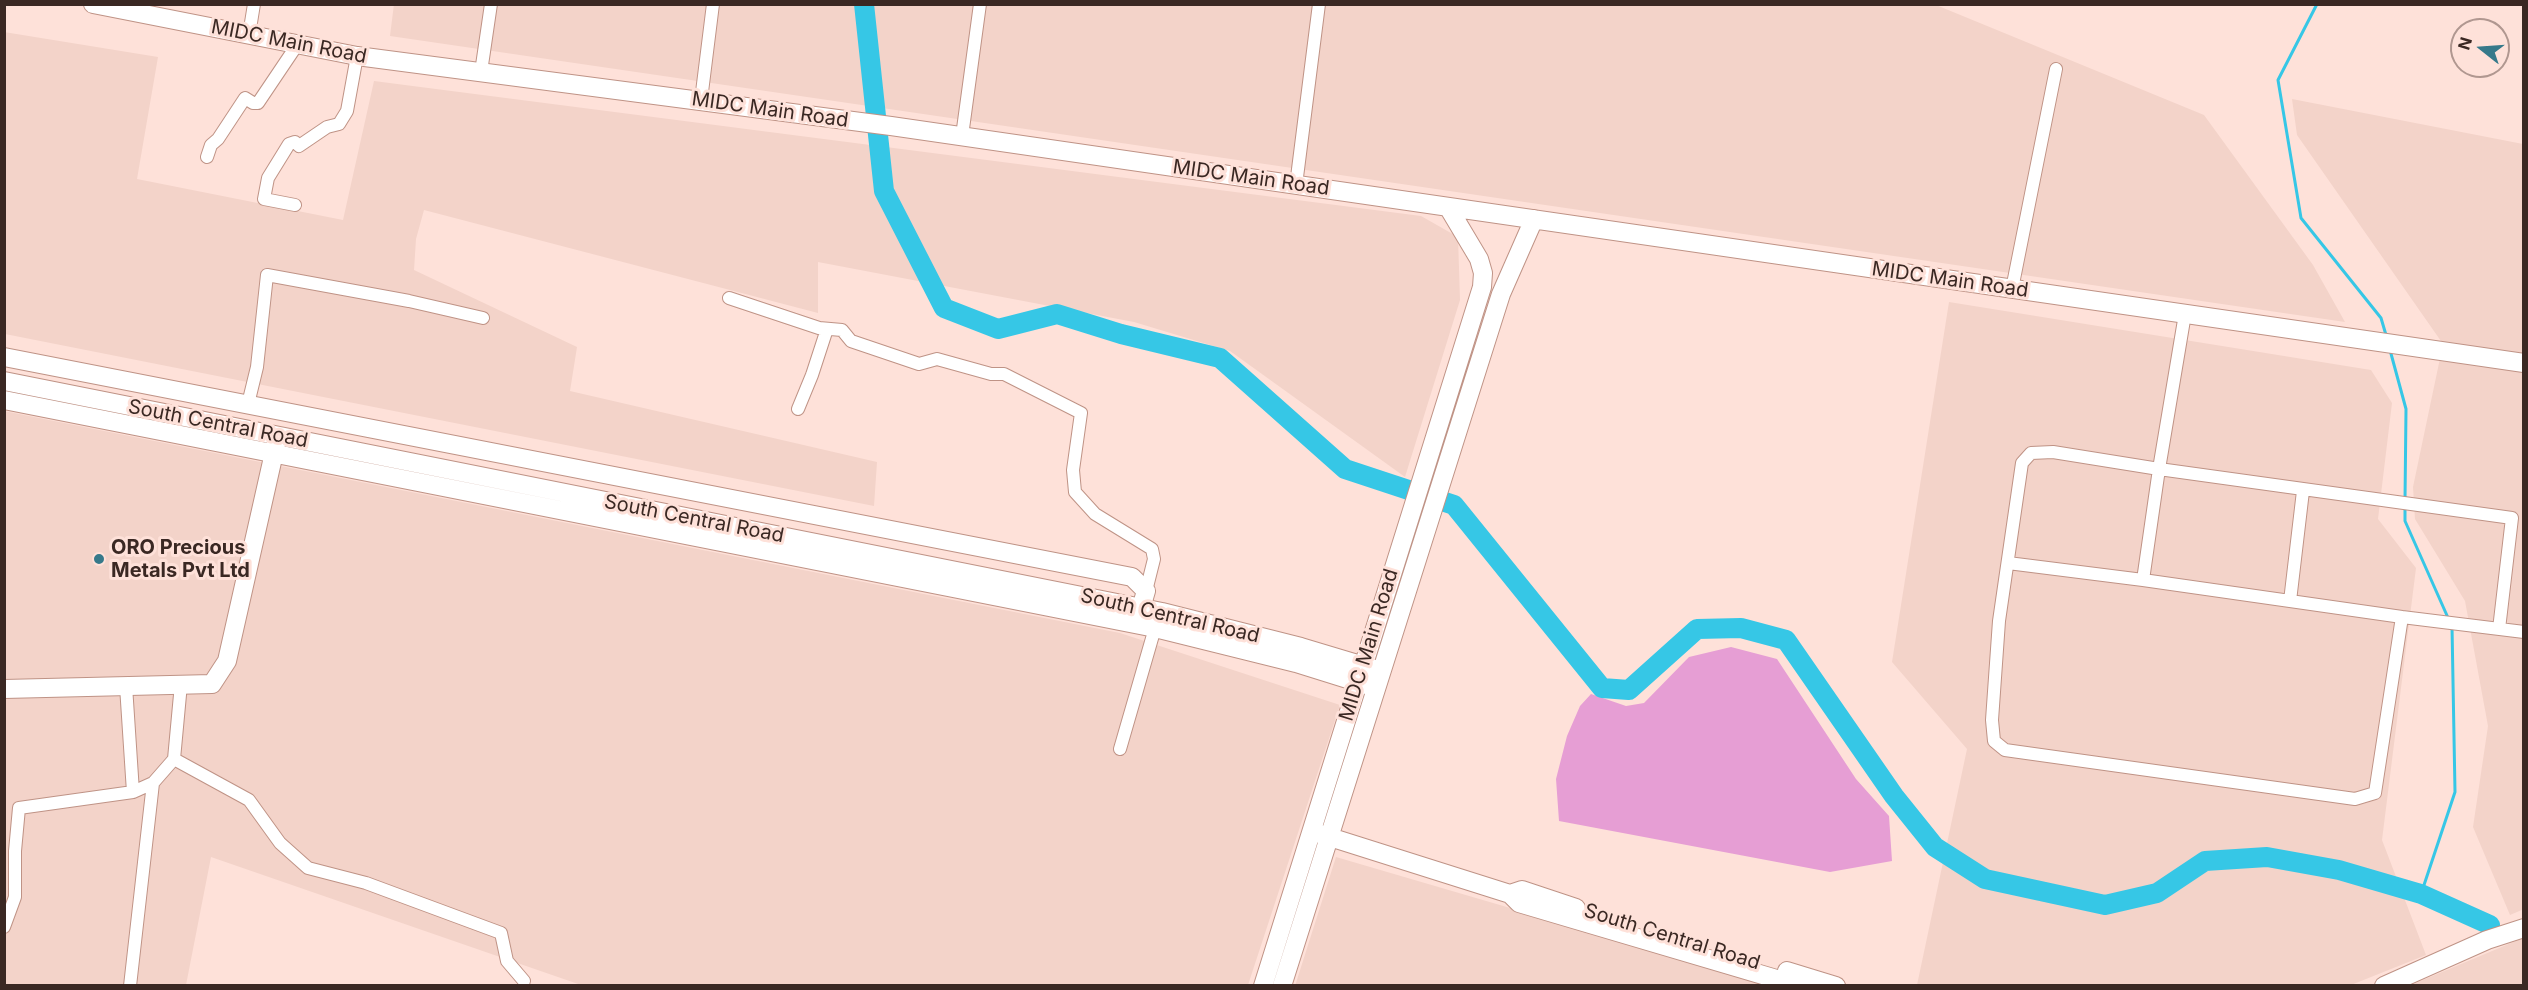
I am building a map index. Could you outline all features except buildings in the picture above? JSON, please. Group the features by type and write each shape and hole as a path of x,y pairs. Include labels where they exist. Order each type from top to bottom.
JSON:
{"street":[{"name":"MIDC Main Road","path":"93,4 357,56 962,136 2523,363"},
{"path":"249,35 254,4"},
{"path":"481,72 491,4"},
{"path":"701,100 713,4"},
{"path":"962,136 980,4"},
{"path":"1296,185 1319,4"},
{"path":"207,157 211,145 218,139 245,98 253,104 258,103 297,45"},
{"path":"295,205 264,199 268,178 289,144 294,142 299,146 327,127 339,124 347,111 357,56"},
{"path":"2013,289 2056,69"},
{"name":"MIDC Main Road","path":"1282,986 1359,674 1482,287 1484,273 1466,235 1448,207"},
{"name":"MIDC Main Road","path":"1263,986 1378,680 1501,294 1534,219"},
{"path":"248,404 257,367 267,275 409,301 483,318"},
{"path":"729,298 827,329 842,330 851,341 919,364 938,359 991,374 1004,374 1081,413 1073,470 1075,492 1095,514 1152,549 1154,559 1144,599"},
{"path":"2143,580 2185,314"},
{"path":"798,409 827,329"},
{"path":"4,357 1132,577 1144,599"},
{"name":"South Central Road","path":"4,381 202,422 275,446"},
{"path":"202,422 208,396"},
{"name":"South Central Road","path":"4,400 275,446 703,529 1155,628 1296,663 1359,674"},
{"path":"4,689 212,684 227,661 275,446"},
{"path":"2402,617 2376,793 2355,799 2005,750 1994,741 1992,720 1999,621 2022,463 2031,453 2053,452 2303,491 2383,499 2512,518 2499,629"},
{"path":"2290,601 2303,491"},
{"name":"South Central Road","path":"703,529 1144,599 1301,647 1359,674 1378,680"},
{"path":"2008,563 2523,632"},
{"path":"1120,749 1155,628"},
{"path":"4,927 15,897 15,851 19,808 133,792 153,783 174,759 181,684"},
{"path":"126,686 133,792"},
{"path":"174,759 249,800 279,843 308,868 366,883 501,933 507,961 524,981"},
{"path":"130,986 153,783"},
{"name":"South Central Road","path":"1321,835 1510,894 1519,903 1800,986"},
{"name":"South Central Road","path":"1510,894 1521,890 1836,986"},
{"path":"2384,986 2487,940 2523,928"},
{"path":"2408,986 2478,954 2523,938"}],"shaded area":[{"path":"394,4 1936,5 2204,115 2313,265 2345,322 390,36"},
{"path":"4,32 158,57 137,179 343,220 374,81 1421,216 1458,237 1460,300 1405,477 1230,351 1134,322 818,262 818,313 424,210 416,239 414,270 577,347 570,391 877,462 874,506 5,334"},
{"path":"2292,99 2523,144 2524,909 2510,915 2473,827 2488,726 2465,601 2415,519 2413,487 2443,344 2297,135"},
{"path":"1949,302 2371,370 2392,403 2378,519 2416,568 2382,840 2426,955 2351,985 1917,985 1967,749 1892,662"},
{"path":"4,411 1120,633 1340,705 1248,985 581,985 211,857 186,985 5,985"},
{"path":"1731,647 1777,659 1856,779 1889,816 1892,861 1830,872 1559,821 1556,779 1567,736 1580,706 1591,694 1626,706 1644,703 1689,657"},
{"path":"1336,857 1773,985 1295,986"},
{"path":"2523,938 2523,985 2411,985"}],"waterway":[{"path":"864,4 884,191 944,308 998,329 1057,314 1121,334 1220,358 1345,469 1454,505 1602,688 1629,690 1697,629 1741,628 1786,640 1894,796 1935,847 1985,879 2105,905 2157,893 2205,861 2267,857 2339,870 2421,894 2490,925"},
{"path":"2317,4 2278,80 2301,218 2381,318 2386,335"},
{"path":"2390,350 2406,409 2405,500"},
{"path":"2405,507 2405,521 2449,620"},
{"path":"2421,894 2455,792 2452,626"}],"place":[{"name":"ORO Precious Metals Pvt Ltd","path":"99,559"}]}
